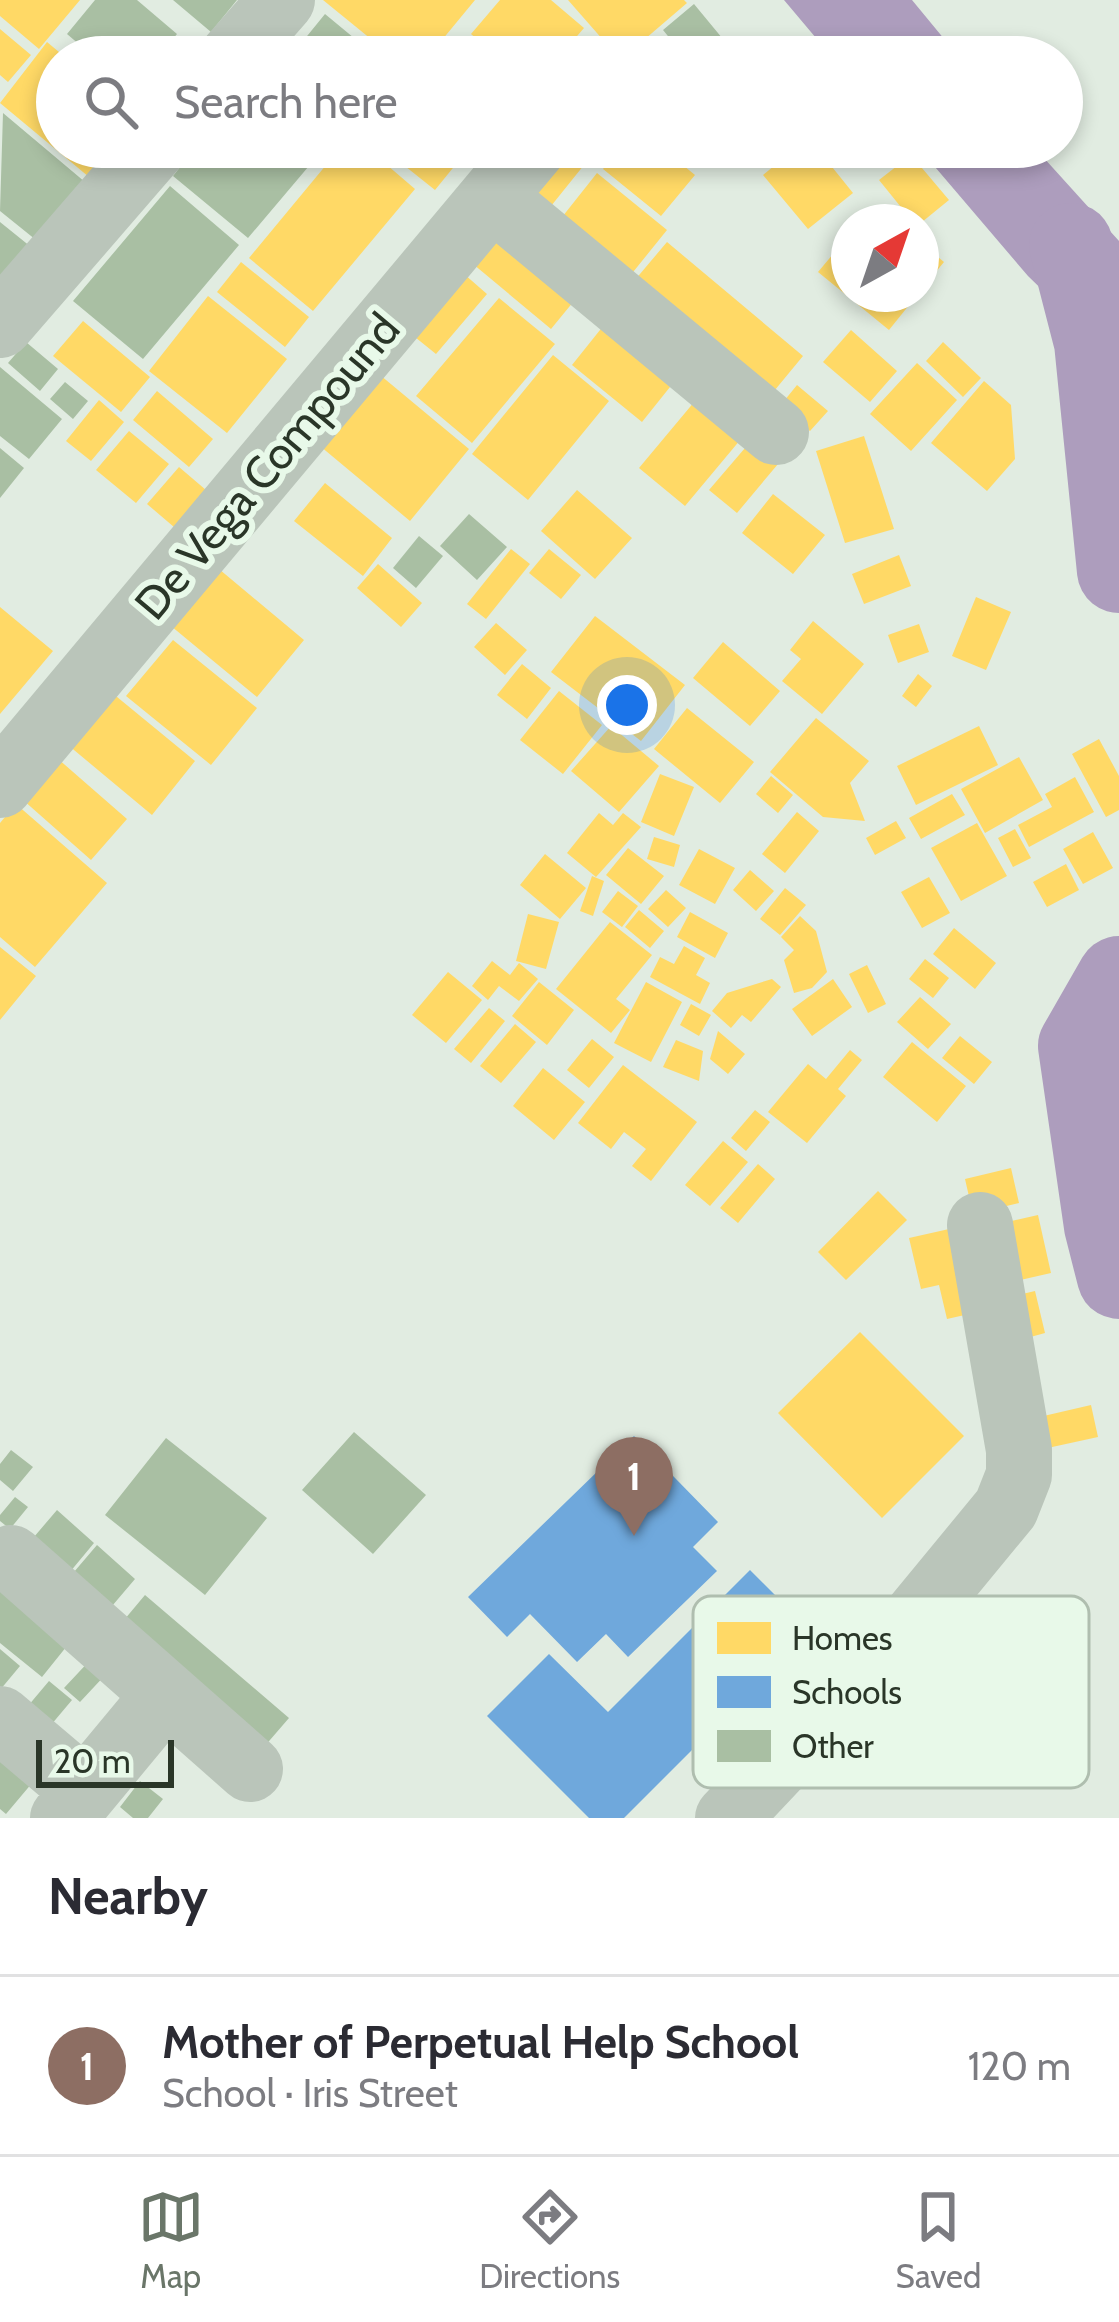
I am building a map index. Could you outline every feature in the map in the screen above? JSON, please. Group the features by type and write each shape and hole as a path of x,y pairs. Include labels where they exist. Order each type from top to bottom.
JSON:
{"street":[{"path":"250,36 282,0"},
{"path":"0,325 136,168"},
{"name":"De Vega Compound","path":"0,785 516,168"},
{"path":"492,197 776,432"},
{"path":"934,1596 1006,1508 1019,1475 1019,1450 980,1225"},
{"path":"11,1558 250,1769"},
{"path":"0,1719 74,1805 165,1695"},
{"path":"728,1818 756,1788"}],"shaded area":[{"path":"784,0 912,0 942,36 814,36"},
{"path":"936,168 1053,168 1119,241 1119,347 1096,342 1028,276"}],"building: Homes":[{"path":"0,0 80,0 50,36 36,36 36,46 0,16"},
{"path":"323,0 475,0 445,36 367,36"},
{"path":"500,0 551,0 584,28 577,36 471,34"},
{"path":"568,0 687,3 648,36 600,36"},
{"path":"0,29 31,55 8,82 0,75"},
{"path":"36,56 36,133 0,103"},
{"path":"324,168 390,168 415,189 313,311 249,258"},
{"path":"407,168 453,168 435,190"},
{"path":"542,168 582,168 539,221 512,199"},
{"path":"686,168 695,175 661,216 603,169"},
{"path":"772,168 833,168 853,193 839,204 831,204 831,211 808,229 763,175"},
{"path":"894,168 922,168 949,200 939,208 939,204 898,204 879,180"},
{"path":"597,173 667,230 621,287 551,231"},
{"path":"504,225 583,290 551,329 473,264"},
{"path":"667,242 803,356 765,402 629,287"},
{"path":"831,256 831,283 818,272"},
{"path":"241,262 309,317 285,347 217,292"},
{"path":"456,267 487,294 436,354 405,329"},
{"path":"208,296 287,359 227,433 149,371"},
{"path":"499,298 555,344 472,443 416,396"},
{"path":"867,312 904,312 889,330"},
{"path":"612,315 682,372 642,422 572,365"},
{"path":"83,321 150,377 121,412 53,356"},
{"path":"851,330 897,371 870,402 823,362"},
{"path":"943,342 981,378 963,397 926,361"},
{"path":"553,355 609,401 528,500 472,454"},
{"path":"917,363 957,400 911,451 870,414"},
{"path":"374,370 469,449 410,521 314,441"},
{"path":"984,381 1011,405 1015,459 987,491 931,443"},
{"path":"797,385 828,411 810,431 780,406"},
{"path":"157,391 213,439 189,467 133,420"},
{"path":"700,395 746,433 685,506 639,468"},
{"path":"99,400 124,422 91,461 66,441"},
{"path":"129,431 169,464 136,503 96,470"},
{"path":"864,436 894,529 845,543 816,451"},
{"path":"751,441 778,464 737,513 709,490"},
{"path":"179,467 213,496 181,533 147,504"},
{"path":"325,483 392,538 363,576 294,521"},
{"path":"577,490 632,538 595,579 541,531"},
{"path":"773,494 825,535 793,574 742,533"},
{"path":"511,549 530,564 486,619 467,604"},
{"path":"549,549 581,575 561,599 529,573"},
{"path":"899,555 911,586 864,604 852,574"},
{"path":"378,564 422,603 401,627 357,588"},
{"path":"219,569 304,640 257,697 171,626"},
{"path":"976,597 1011,612 986,670 952,656"},
{"path":"0,607 53,651 0,714"},
{"path":"595,616 685,685 641,741 551,672"},
{"path":"813,621 864,664 822,714 782,681 801,659 790,650"},
{"path":"496,623 527,650 505,675 474,647"},
{"path":"919,624 929,652 898,663 888,635"},
{"path":"173,640 257,708 211,765 126,696"},
{"path":"723,642 780,691 750,726 693,678"},
{"path":"522,664 551,688 527,719 497,695"},
{"path":"918,674 932,686 916,707 902,696"},
{"path":"559,691 602,725 563,774 520,740"},
{"path":"111,692 195,761 152,815 68,745"},
{"path":"687,708 754,762 720,803 654,749"},
{"path":"816,718 869,761 850,783 865,821 823,817 770,772"},
{"path":"611,726 659,766 619,812 571,771"},
{"path":"979,726 998,765 916,805 897,766"},
{"path":"1099,739 1119,776 1119,810 1106,817 1072,754"},
{"path":"49,751 127,819 91,860 14,792"},
{"path":"1019,757 1043,800 985,833 961,789"},
{"path":"660,774 694,787 674,836 641,822"},
{"path":"771,776 793,795 778,813 756,794"},
{"path":"1075,777 1094,812 1029,847 1018,825 1052,807 1045,794"},
{"path":"952,794 965,815 921,839 909,818"},
{"path":"16,804 107,883 35,967 0,937 0,823"},
{"path":"797,812 819,831 785,873 762,854"},
{"path":"599,813 613,825 623,813 641,827 596,877 567,853"},
{"path":"896,821 906,838 875,855 866,838"},
{"path":"977,823 1007,876 961,901 931,848"},
{"path":"1015,829 1031,858 1013,867 998,838"},
{"path":"1093,832 1113,868 1083,884 1063,849"},
{"path":"654,837 680,845 674,867 647,859"},
{"path":"628,848 664,876 641,904 606,875"},
{"path":"699,849 735,868 715,904 679,885"},
{"path":"545,854 586,888 560,919 520,885"},
{"path":"1066,864 1079,890 1047,907 1033,882"},
{"path":"750,870 774,891 756,911 733,890"},
{"path":"592,876 604,881 593,916 580,911"},
{"path":"929,877 950,913 922,928 901,892"},
{"path":"785,888 806,905 780,935 760,919"},
{"path":"666,890 686,908 668,927 648,909"},
{"path":"618,891 638,906 622,927 602,912"},
{"path":"639,910 664,931 650,948 625,927"},
{"path":"690,912 728,933 715,958 677,937"},
{"path":"528,914 559,922 546,969 516,961"},
{"path":"800,916 816,931 827,972 812,988 794,993 784,960 794,950 781,937"},
{"path":"610,922 652,955 616,999 630,1010 611,1033 556,989"},
{"path":"954,928 996,963 975,989 933,954"},
{"path":"684,946 705,958 696,975 710,983 700,1004 650,977 660,957 674,964"},
{"path":"0,947 36,976 0,1020"},
{"path":"925,959 949,978 933,998 909,979"},
{"path":"492,961 510,975 519,963 538,979 519,1001 499,986 488,1000 472,986"},
{"path":"867,965 886,1004 868,1013 849,974"},
{"path":"448,972 482,1000 446,1043 412,1015"},
{"path":"772,979 781,987 751,1022 742,1015 731,1028 712,1011 727,993"},
{"path":"833,979 852,1007 812,1036 792,1009"},
{"path":"539,982 574,1010 547,1045 512,1016"},
{"path":"646,982 682,1002 651,1062 614,1043"},
{"path":"920,997 951,1024 928,1049 897,1022"},
{"path":"691,1004 711,1015 699,1036 680,1025"},
{"path":"489,1008 505,1021 471,1063 454,1049"},
{"path":"515,1024 536,1042 501,1083 480,1066"},
{"path":"718,1031 745,1054 728,1074 710,1059"},
{"path":"960,1036 992,1062 974,1084 942,1058"},
{"path":"592,1039 614,1057 589,1088 567,1070"},
{"path":"676,1040 703,1051 699,1081 663,1067"},
{"path":"912,1042 966,1086 937,1122 883,1077"},
{"path":"850,1050 862,1060 838,1089 846,1096 807,1143 768,1112 808,1064 826,1079"},
{"path":"623,1065 697,1122 651,1181 632,1166 646,1149 624,1132 611,1149 578,1123"},
{"path":"543,1068 585,1102 554,1140 513,1106"},
{"path":"755,1110 770,1122 746,1151 731,1138"},
{"path":"723,1141 748,1162 710,1206 685,1185"},
{"path":"758,1164 775,1179 738,1223 720,1208"},
{"path":"1011,1168 1019,1203 973,1214 965,1179"},
{"path":"878,1191 907,1220 846,1280 818,1252"},
{"path":"1038,1215 1051,1273 999,1285 985,1227"},
{"path":"958,1227 978,1312 947,1319 939,1285 921,1289 909,1238"},
{"path":"1035,1291 1045,1333 1016,1341 1006,1298"},
{"path":"860,1332 964,1436 882,1518 778,1413"},
{"path":"1091,1405 1098,1437 1043,1449 1035,1418"}],"building: Schools":[{"path":"634,1436 718,1522 693,1547 717,1571 628,1657 606,1634 577,1662 530,1614 507,1637 468,1597"},
{"path":"750,1570 776,1596 724,1596"},
{"path":"693,1627 693,1749 624,1818 589,1818 487,1716 549,1654 608,1712"}],"building: Other":[{"path":"95,0 137,0 177,34 69,36"},
{"path":"173,0 237,0 211,32"},
{"path":"694,4 720,36 668,36 663,30"},
{"path":"325,14 352,36 307,36"},
{"path":"3,113 36,141 36,168 68,168 85,182 36,240 0,211"},
{"path":"179,168 307,168 248,238 173,176"},
{"path":"170,186 239,245 143,359 73,301"},
{"path":"0,222 31,247 0,285"},
{"path":"26,342 58,369 40,391 8,363"},
{"path":"0,367 62,419 29,459 0,436"},
{"path":"65,382 88,401 73,419 50,399"},
{"path":"0,448 24,468 0,498"},
{"path":"469,514 507,547 477,580 440,546"},
{"path":"419,536 443,556 416,588 393,568"},
{"path":"354,1432 426,1495 373,1554 302,1490"},
{"path":"166,1438 267,1518 205,1595 105,1515"},
{"path":"11,1450 33,1467 13,1491 0,1480 0,1464"},
{"path":"15,1497 28,1507 10,1529 0,1515"},
{"path":"57,1510 94,1543 60,1584 22,1551"},
{"path":"97,1545 135,1579 101,1619 62,1586"},
{"path":"0,1567 79,1631 42,1677 0,1643"},
{"path":"145,1595 289,1718 257,1755 114,1632"},
{"path":"0,1649 20,1666 0,1690"},
{"path":"93,1657 108,1672 80,1702 64,1688"},
{"path":"49,1681 72,1700 40,1738 17,1719"},
{"path":"0,1745 38,1776 6,1814 0,1809"},
{"path":"140,1781 163,1799 148,1818 133,1818 120,1807"}],"waterway":[{"path":"1071,245 1096,342 1119,571"},
{"path":"1119,978 1080,1046 1106,1226 1119,1277"}],"place":[{"name":"Mother of Perpetual Help School","path":"634,1536"}]}
